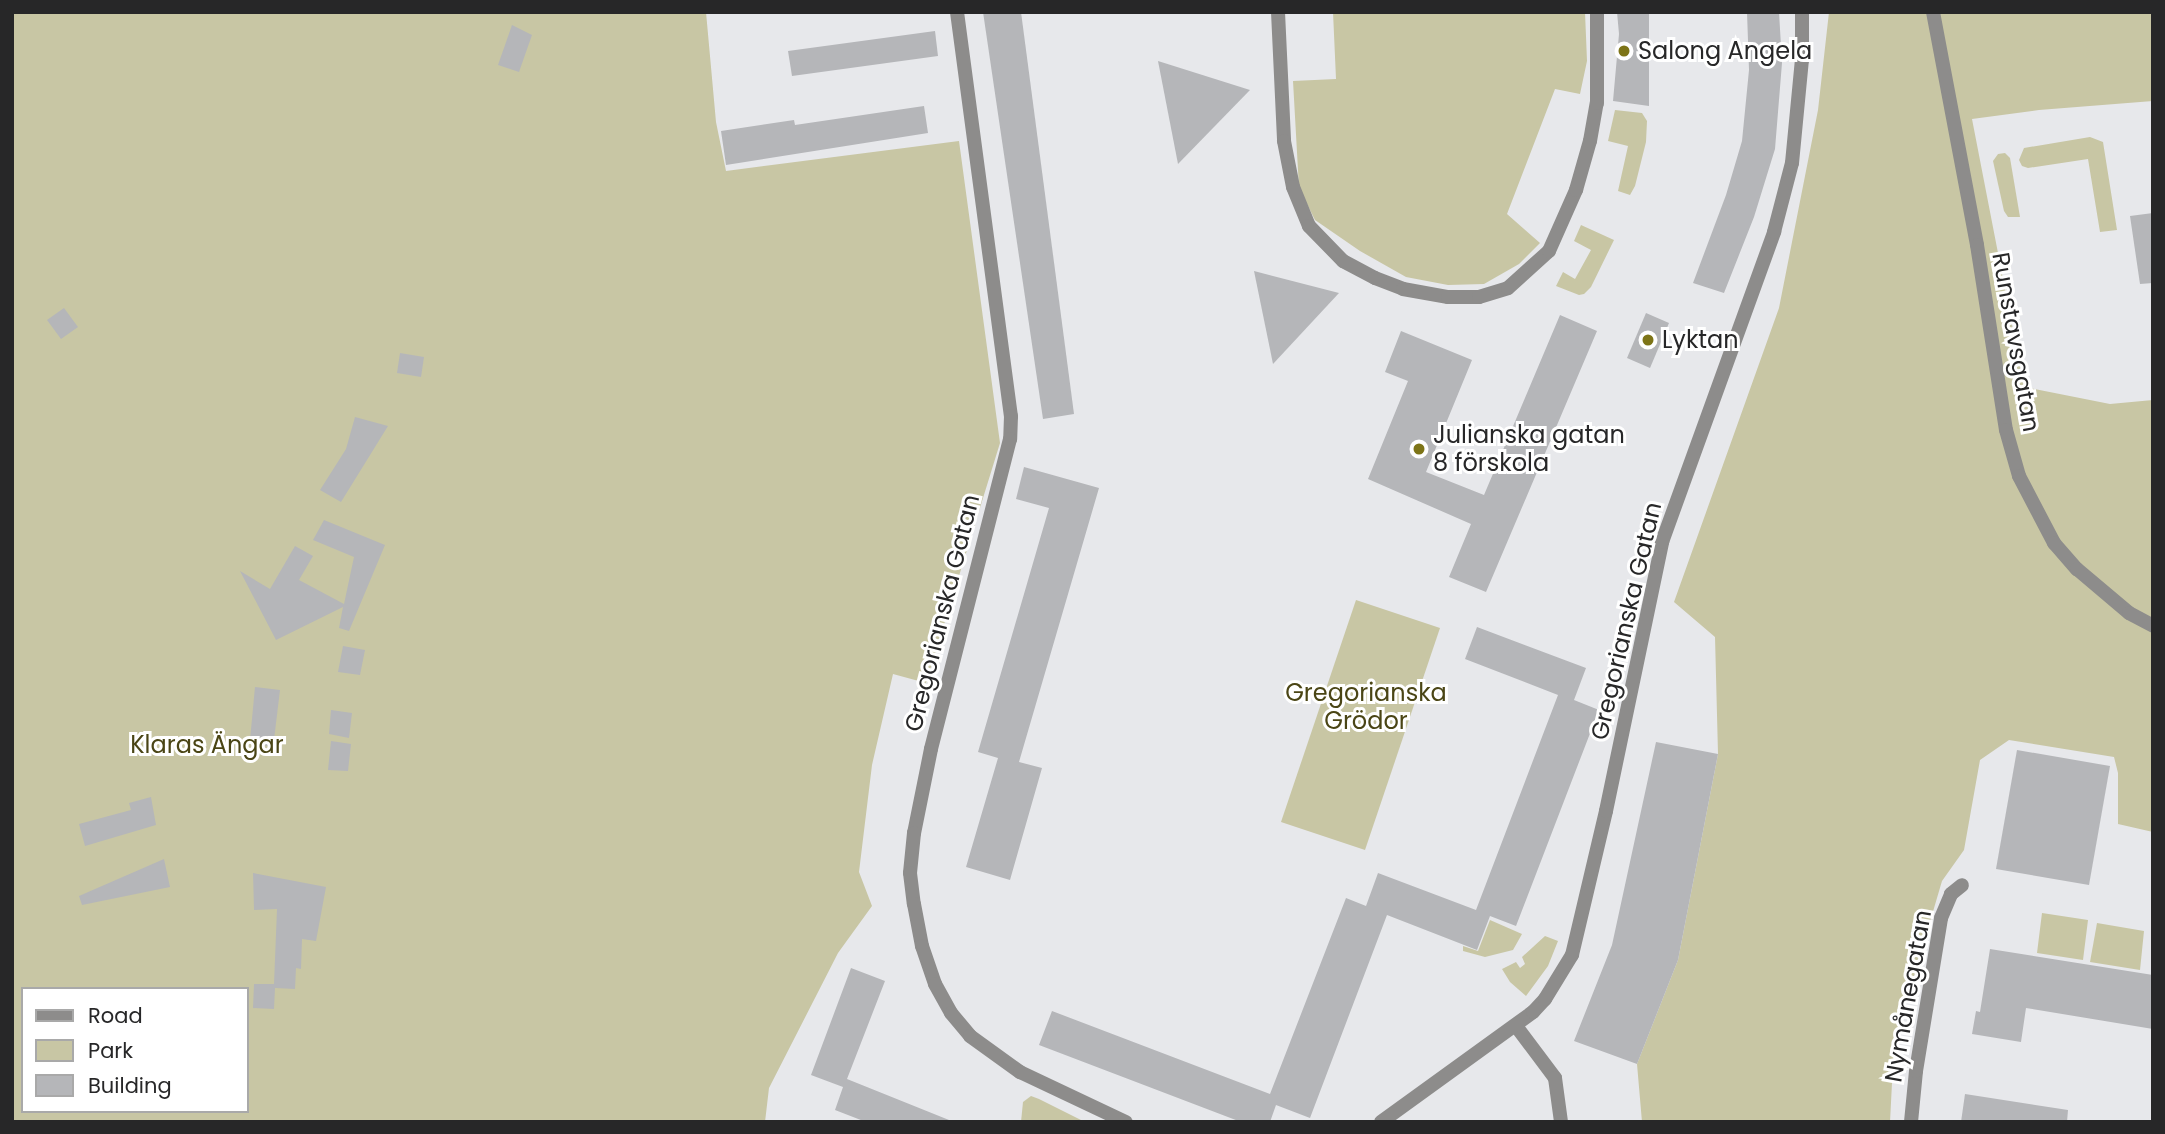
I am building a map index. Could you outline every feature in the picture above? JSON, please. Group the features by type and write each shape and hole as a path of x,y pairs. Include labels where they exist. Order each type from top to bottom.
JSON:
{"street":[{"name":"Gregorianska Gatan","path":"957,12 1011,416 1010,439 931,749 914,833 910,873 914,904 922,947 934,984 951,1013 970,1036 1020,1072 1126,1122"},
{"path":"1278,12 1284,141 1293,187 1309,226 1343,261 1375,278 1403,289 1448,297 1479,297 1508,288 1549,251 1576,190 1590,141 1599,61 1597,12"},
{"name":"Gregorianska Gatan","path":"1381,1122 1516,1026 1545,999 1572,955 1578,939 1662,542 1774,232 1792,163 1802,60 1802,12"},
{"name":"Runstavsgatan","path":"1933,12 1974,231 2006,430 2019,476 2054,543 2077,569 2129,614 2153,626"},
{"name":"Nymånegatan","path":"1911,1122 1916,1071 1941,918 1951,894 1962,884"},
{"path":"1516,1026 1555,1078 1561,1122"}],"green space":[{"name":"Klaras Ängar","path":"12,12 706,12 716,122 726,171 959,141 1000,443 926,683 893,674 872,765 859,872 872,906 838,953 769,1088 765,1122 12,1122"},
{"path":"1333,12 1585,12 1587,61 1580,94 1555,89 1507,214 1540,243 1519,264 1484,284 1448,285 1406,277 1360,251 1315,220 1299,188 1293,81 1336,79"},
{"path":"1829,12 2153,12 2153,101 2039,110 1972,119 2024,387 2110,404 2153,400 2153,832 2118,824 2118,773 2114,757 2009,740 1980,760 1964,850 1942,881 1894,1044 1890,1122 1642,1122 1637,1064 1678,960 1718,754 1715,637 1674,602 1779,308 1818,110"},
{"path":"1615,110 1642,113 1647,121 1646,142 1635,186 1630,195 1618,191 1628,146 1608,141"},
{"path":"2090,137 2103,142 2117,230 2100,232 2088,159 2028,168 2022,166 2019,160 2024,148"},
{"path":"2005,153 2010,158 2020,217 2008,217 2004,211 1993,161 1998,154"},
{"path":"1581,225 1614,240 1591,287 1579,295 1556,286 1563,272 1575,279 1591,250 1574,241"},
{"name":"Gregorianska Grödor","path":"1356,600 1440,628 1365,850 1281,822"},
{"path":"2042,913 2088,920 2083,960 2037,953"},
{"path":"1490,920 1522,934 1513,950 1485,957 1463,951 1463,946 1478,951"},
{"path":"2097,923 2144,931 2140,970 2090,962"},
{"path":"1545,936 1558,941 1548,966 1526,996 1510,982 1502,969 1516,962 1520,968 1525,964 1522,957"},
{"path":"1031,1096 1085,1122 1021,1122 1023,1102"}],"building":[{"path":"983,12 1021,12 1074,414 1043,419"},
{"path":"1617,12 1649,12 1649,106 1613,101 1619,34"},
{"path":"1747,12 1779,12 1782,63 1775,149 1754,217 1724,293 1693,283 1726,195 1742,141 1749,70"},
{"path":"512,25 532,35 519,72 498,65"},
{"path":"935,31 938,56 792,76 788,51"},
{"path":"1158,61 1250,90 1178,164"},
{"path":"924,106 928,133 726,165 721,131 794,120 795,125"},
{"path":"2153,213 2153,283 2140,284 2130,216"},
{"path":"1254,271 1339,293 1273,364"},
{"path":"64,308 78,327 61,339 47,320"},
{"name":"Lyktan","path":"1646,313 1669,323 1650,368 1627,358"},
{"path":"1560,315 1597,331 1486,592 1449,577 1471,524 1368,479 1408,381 1385,372 1401,331 1472,360 1426,472 1484,495"},
{"path":"400,353 424,357 421,377 397,373"},
{"path":"355,417 388,426 341,502 320,490 346,449"},
{"path":"1024,467 1099,488 1019,762 1042,768 1010,880 966,867 998,758 978,752 1049,508 1016,499"},
{"path":"324,520 385,545 349,631 339,628 343,607 276,640 240,571 270,589 295,546 313,556 299,580 344,604 354,557 313,540"},
{"path":"1477,627 1586,668 1574,700 1599,710 1516,926 1490,916 1477,950 1387,915 1310,1118 1276,1105 1270,1122 1241,1122 1039,1045 1052,1011 1270,1094 1346,898 1366,906 1378,873 1476,910 1558,695 1465,659"},
{"path":"343,646 365,650 360,675 338,672"},
{"path":"255,687 280,690 273,748 250,740"},
{"path":"331,710 352,713 349,738 329,734"},
{"path":"331,741 351,744 348,771 328,770"},
{"path":"1656,742 1718,754 1678,960 1637,1064 1574,1041 1612,945"},
{"path":"2017,750 2110,766 2089,885 1996,869"},
{"path":"151,797 156,825 85,846 79,824 131,810 129,803"},
{"path":"164,859 170,887 82,905 79,896"},
{"path":"253,873 326,887 316,941 302,939 301,969 296,968 295,989 275,988 274,1009 253,1008 254,984 274,984 277,909 254,910"},
{"path":"1990,949 2153,975 2153,1029 2026,1008 2021,1042 1972,1034 1976,1011 1980,1012"},
{"path":"851,968 885,981 847,1079 954,1122 866,1122 835,1110 843,1087 811,1075"},
{"path":"1965,1094 2068,1110 2067,1122 1961,1122"}],"place":[{"name":"Salong Angela","path":"1624,51"},
{"name":"Lyktan","path":"1648,340"},
{"name":"Julianska gatan 8 förskola","path":"1419,449"}]}
